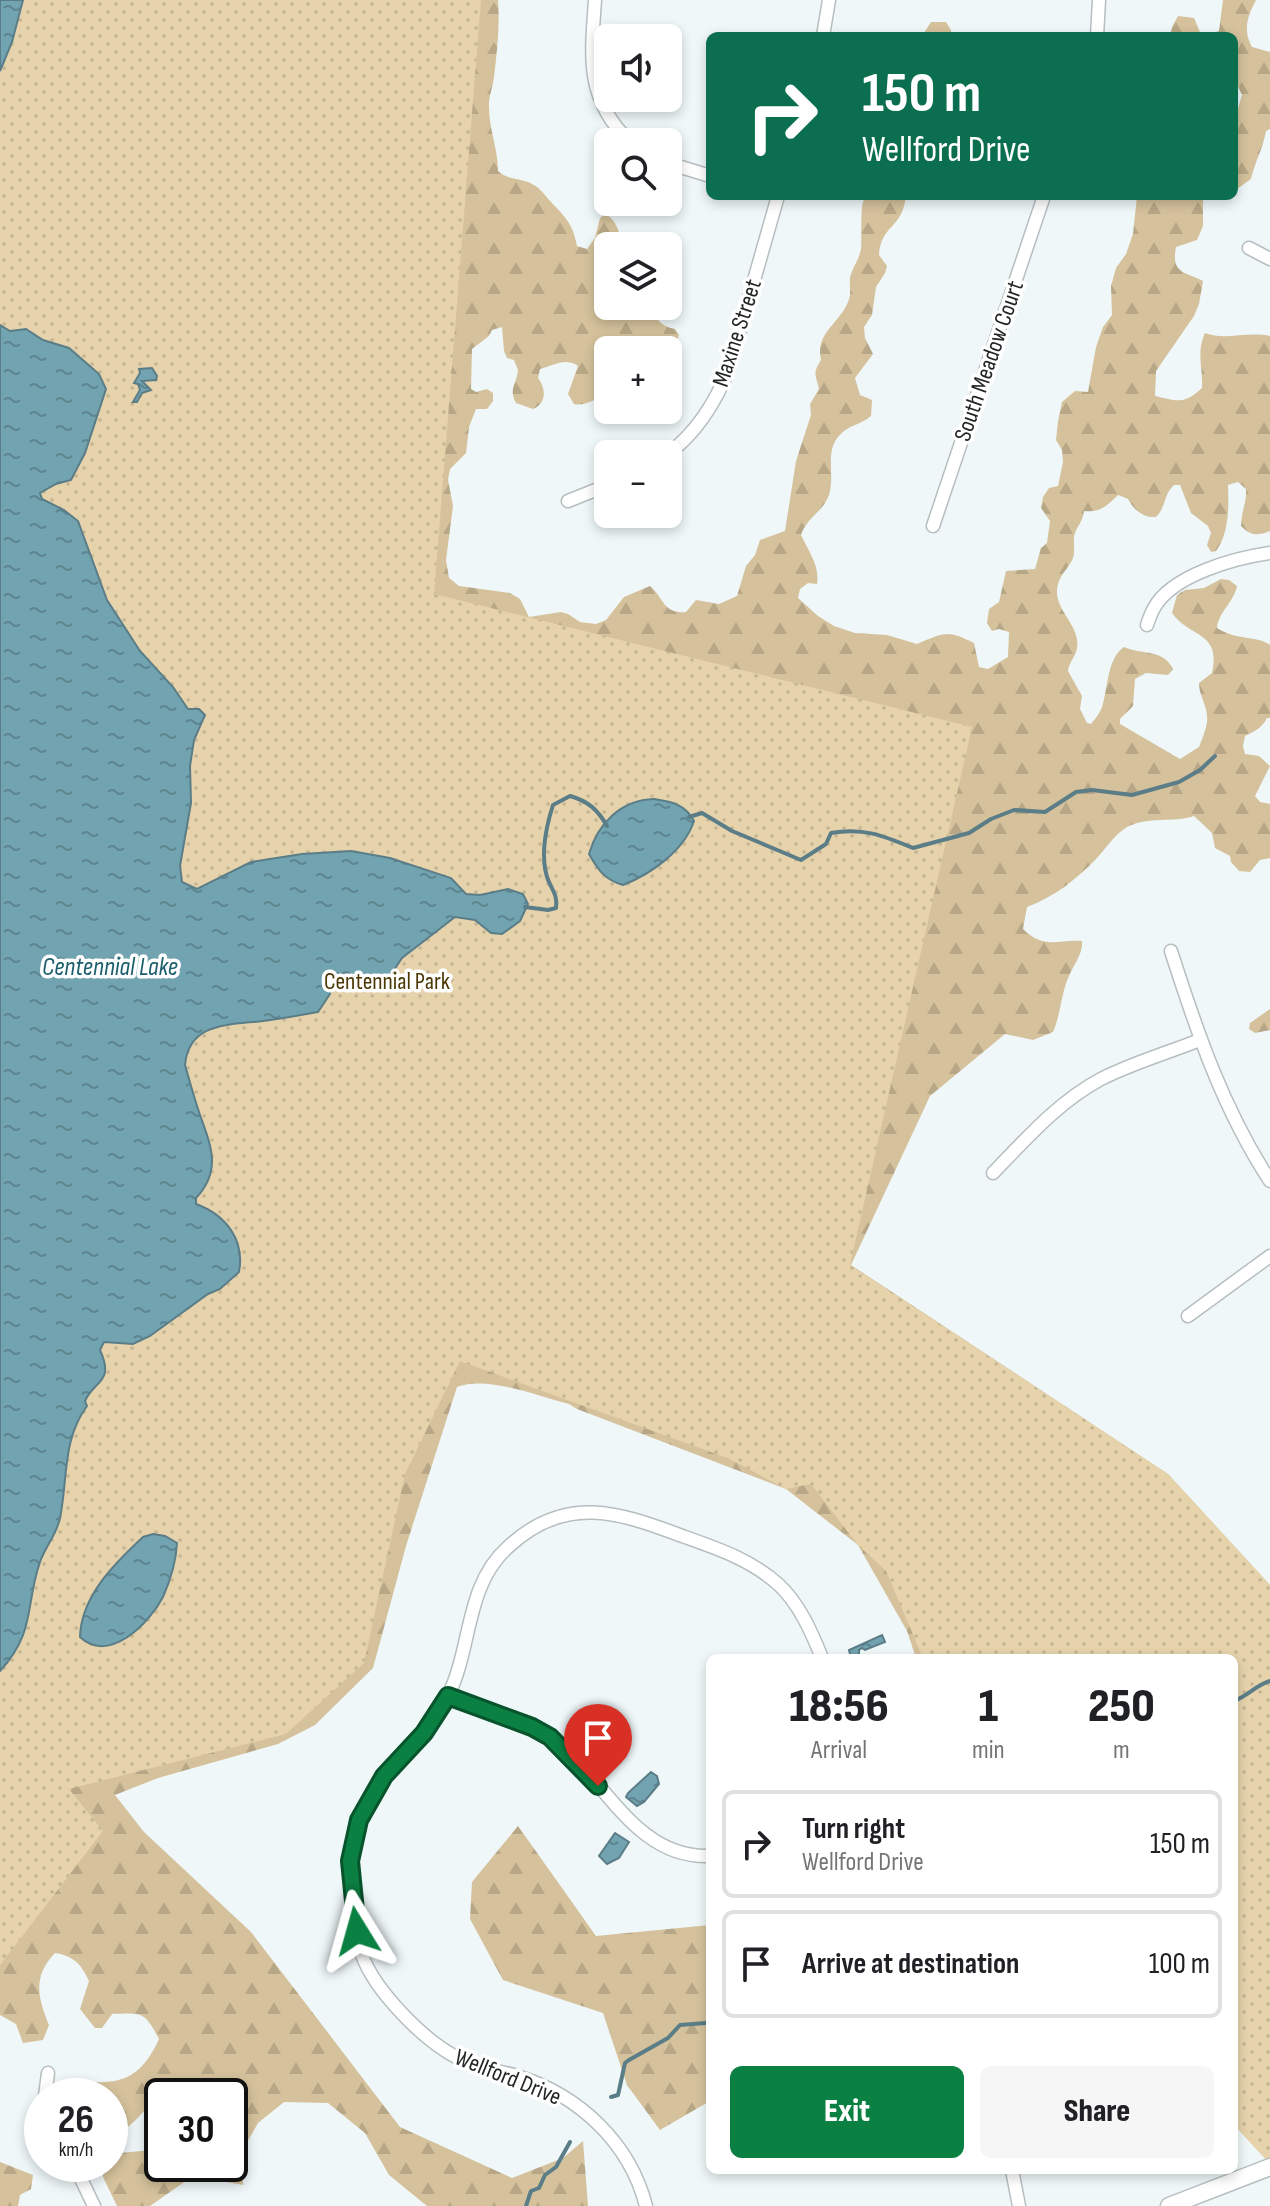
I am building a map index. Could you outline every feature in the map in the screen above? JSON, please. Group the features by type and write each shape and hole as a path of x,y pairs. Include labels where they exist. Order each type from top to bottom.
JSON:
{"street":[{"path":"595,0 591,56 593,76 607,114 618,128"},
{"path":"824,32 829,0"},
{"path":"1097,32 1099,0"},
{"path":"682,167 706,175"},
{"name":"Maxine Street","path":"682,441 693,430 721,389 777,200"},
{"name":"South Meadow Court","path":"933,526 1043,200"},
{"path":"1249,248 1270,259"},
{"path":"568,501 594,491"},
{"path":"1147,625 1154,607 1174,586 1214,567 1270,553"},
{"path":"1171,951 1200,1040 1236,1124 1270,1181"},
{"path":"993,1173 1032,1133 1099,1080 1200,1040"},
{"path":"1188,1316 1270,1256"},
{"name":"Wellford Drive","path":"646,2206 641,2184 603,2127 567,2099 544,2086 459,2059 439,2047 395,2004 374,1978 362,1955 352,1904 350,1861 359,1820 384,1776 424,1733 448,1696 479,1588 489,1568 506,1549 542,1522 593,1512 627,1516 735,1555 763,1571 781,1587 799,1610 820,1654"},
{"path":"448,1696 532,1727 550,1737 634,1826 654,1840 678,1850 706,1855"},
{"path":"47,2078 48,2073"},
{"path":"1169,2206 1270,2167"},
{"path":"1013,2174 1019,2206"},
{"path":"83,2182 94,2206"}],"green space":[{"name":"Centennial Park","path":"0,0 481,0 434,594 972,727 850,1265 1168,1474 1270,1585 1270,2161 1238,2129 1238,1654 921,1654 886,1571 858,1545 811,1484 786,1489 730,1459 460,1361 405,1474 364,1663 286,1734 69,1789 103,1831 0,1965"},
{"name":"Centennial Park","path":"447,0 498,0 497,48 489,102 498,171 541,190 568,222 577,246 587,249 594,239 594,320 659,320 675,329 679,335 594,336 594,401 574,404 568,394 578,366 564,362 540,369 538,378 544,395 541,403 533,409 516,403 514,398 518,370 514,360 507,358 504,351 502,327 492,330 472,349 471,389 476,392 487,389 493,393 493,401 487,409 476,409 469,427 466,453 450,469 448,480 453,506 446,560 449,578 459,586 510,593 520,599 529,617 561,612 580,622 596,624 606,620 624,597 650,586 668,608 678,612 686,612 696,600 719,604 737,596 746,566 755,555 760,540 785,531 796,461 811,415 810,404 819,389 816,372 821,360 821,343 849,299 850,278 861,249 864,200 905,200 900,215 881,245 879,255 887,266 876,287 872,315 864,327 865,338 873,354 855,378 860,395 872,400 871,416 844,431 833,445 829,495 801,535 815,565 817,584 808,583 800,589 798,598 834,626 855,633 887,635 917,644 940,635 957,636 974,643 979,667 988,669 1008,657 1009,632 999,629 992,631 987,623 989,609 999,602 1006,571 1035,569 1041,548 1047,543 1050,521 1041,508 1049,488 1058,486 1063,462 1062,450 1056,440 1062,402 1075,391 1088,392 1096,347 1103,327 1112,315 1111,286 1116,268 1126,254 1133,234 1137,200 1203,200 1203,226 1197,240 1176,247 1175,256 1180,270 1203,281 1199,304 1156,371 1155,396 1180,400 1202,388 1200,353 1205,333 1270,336 1270,531 1254,534 1241,526 1246,489 1238,482 1228,485 1226,528 1216,551 1211,552 1207,545 1211,533 1208,526 1191,513 1180,485 1174,485 1171,489 1156,517 1143,515 1128,499 1118,495 1099,509 1084,511 1074,536 1073,558 1061,577 1057,591 1060,605 1077,640 1068,671 1082,696 1080,709 1087,723 1091,724 1101,709 1111,666 1118,652 1124,647 1158,655 1173,669 1168,675 1146,673 1135,679 1133,706 1120,719 1120,724 1180,759 1199,747 1204,734 1207,717 1199,683 1212,673 1214,659 1208,642 1172,613 1177,595 1185,590 1204,588 1221,579 1237,586 1217,628 1270,645 1270,718 1245,736 1243,746 1245,754 1259,756 1270,766 1255,796 1260,802 1270,804 1270,858 1260,860 1250,872 1239,871 1230,856 1215,848 1212,833 1194,816 1143,822 1122,830 1065,887 1027,907 1023,929 1031,935 1051,942 1082,941 1080,955 1066,983 1053,1032 1033,1040 1005,1034 930,1096 851,1265 1168,1474 1270,1585 1236,1654 1226,1654 750,1411 958,1654 915,1654 907,1631 858,1545 786,1489 569,1404 497,1385 483,1383 457,1387 406,1546 373,1668 315,1725 278,1744 158,1778 115,1795 144,1832 251,1932 400,2127 512,2178 563,2158 583,2141 588,2206 427,2206 389,2175 365,2133 328,2103 284,2102 258,2123 248,2140 248,2078 144,2078 144,2112 128,2126 128,2078 125,2078 146,2062 159,2039 150,2023 137,2014 112,2014 102,2028 95,2028 80,2009 89,1981 80,1965 67,1956 55,1953 40,1979 40,1997 49,2025 43,2040 23,2043 16,2024 0,2015 0,190"},
{"path":"1223,0 1256,0 1247,29 1252,47 1270,52 1270,129 1266,131 1251,179 1238,188 1238,108 1242,95 1238,86 1238,32 1216,32 1219,31"},
{"path":"1178,16 1194,18 1200,32 1171,32"},
{"path":"931,22 946,22 951,30 951,32 925,32"},
{"name":"Centennial Park","path":"602,216 609,217 618,232 596,232"},
{"path":"1270,1009 1270,1030 1255,1033 1249,1029 1250,1023"},
{"path":"518,1826 596,1936 706,1925 706,2103 660,2130 627,2085 603,2013 503,1980 470,1919 472,1882"},
{"name":"Centennial Park","path":"144,2151 144,2182 184,2182 150,2206 117,2206 105,2182 128,2182 128,2152"},
{"path":"0,2162 24,2171 24,2182 32,2182 31,2189 20,2195 18,2206 0,2206"}],"water":[{"path":"0,0 23,0 12,42 0,71"},
{"name":"Centennial Lake","path":"0,325 10,331 26,329 43,340 69,348 99,374 106,389 85,453 71,480 40,493 42,499 78,521 107,600 140,651 173,687 188,709 199,709 205,715 194,740 190,766 191,803 180,866 182,882 197,889 251,862 351,851 390,858 451,878 466,894 480,895 508,889 523,894 528,904 520,921 502,934 491,933 475,920 455,917 402,958 392,973 372,987 360,988 337,973 332,980 330,994 318,1012 224,1025 202,1033 194,1041 185,1065 212,1158 209,1178 196,1198 196,1204 216,1215 231,1230 239,1249 239,1272 220,1289 208,1294 150,1336 133,1344 104,1342 100,1350 104,1375 85,1401 87,1406 73,1432 58,1524 35,1577 25,1631 0,1671"},
{"path":"152,368 156,380 142,381 151,390 142,393 137,402 133,402 140,390 134,383 139,369"},
{"path":"654,799 682,807 694,821 689,832 675,852 644,875 623,885 611,880 599,870 589,854 598,832 621,809 642,800"},
{"path":"153,1534 177,1543 171,1577 157,1608 127,1637 103,1646 91,1644 80,1637 86,1608 93,1594 121,1558 143,1537"},
{"path":"882,1635 885,1642 865,1650 862,1648 859,1654 850,1654 849,1650"},
{"path":"651,1772 657,1776 659,1784 637,1806 626,1797"},
{"path":"615,1833 629,1842 619,1858 607,1864 599,1856"}],"waterway":[{"path":"689,817 702,813 732,831 801,860 826,844 831,833 843,831 873,834 913,848 969,833 991,819 1014,810 1045,812 1076,792 1092,790 1132,795 1179,782 1200,770 1215,756"},
{"path":"525,907 556,908 544,859 546,831 553,805 570,796 576,798 592,807 607,826"},
{"path":"1238,1699 1270,1681"},
{"path":"611,2097 618,2095 625,2063 668,2038 680,2025 706,2023"},
{"path":"526,2206 531,2191 539,2188 545,2175 556,2167 570,2142"}],"route":[{"path":"357,1931 350,1861 359,1820 384,1776 424,1733 448,1696 532,1727 550,1737 598,1786"}]}
